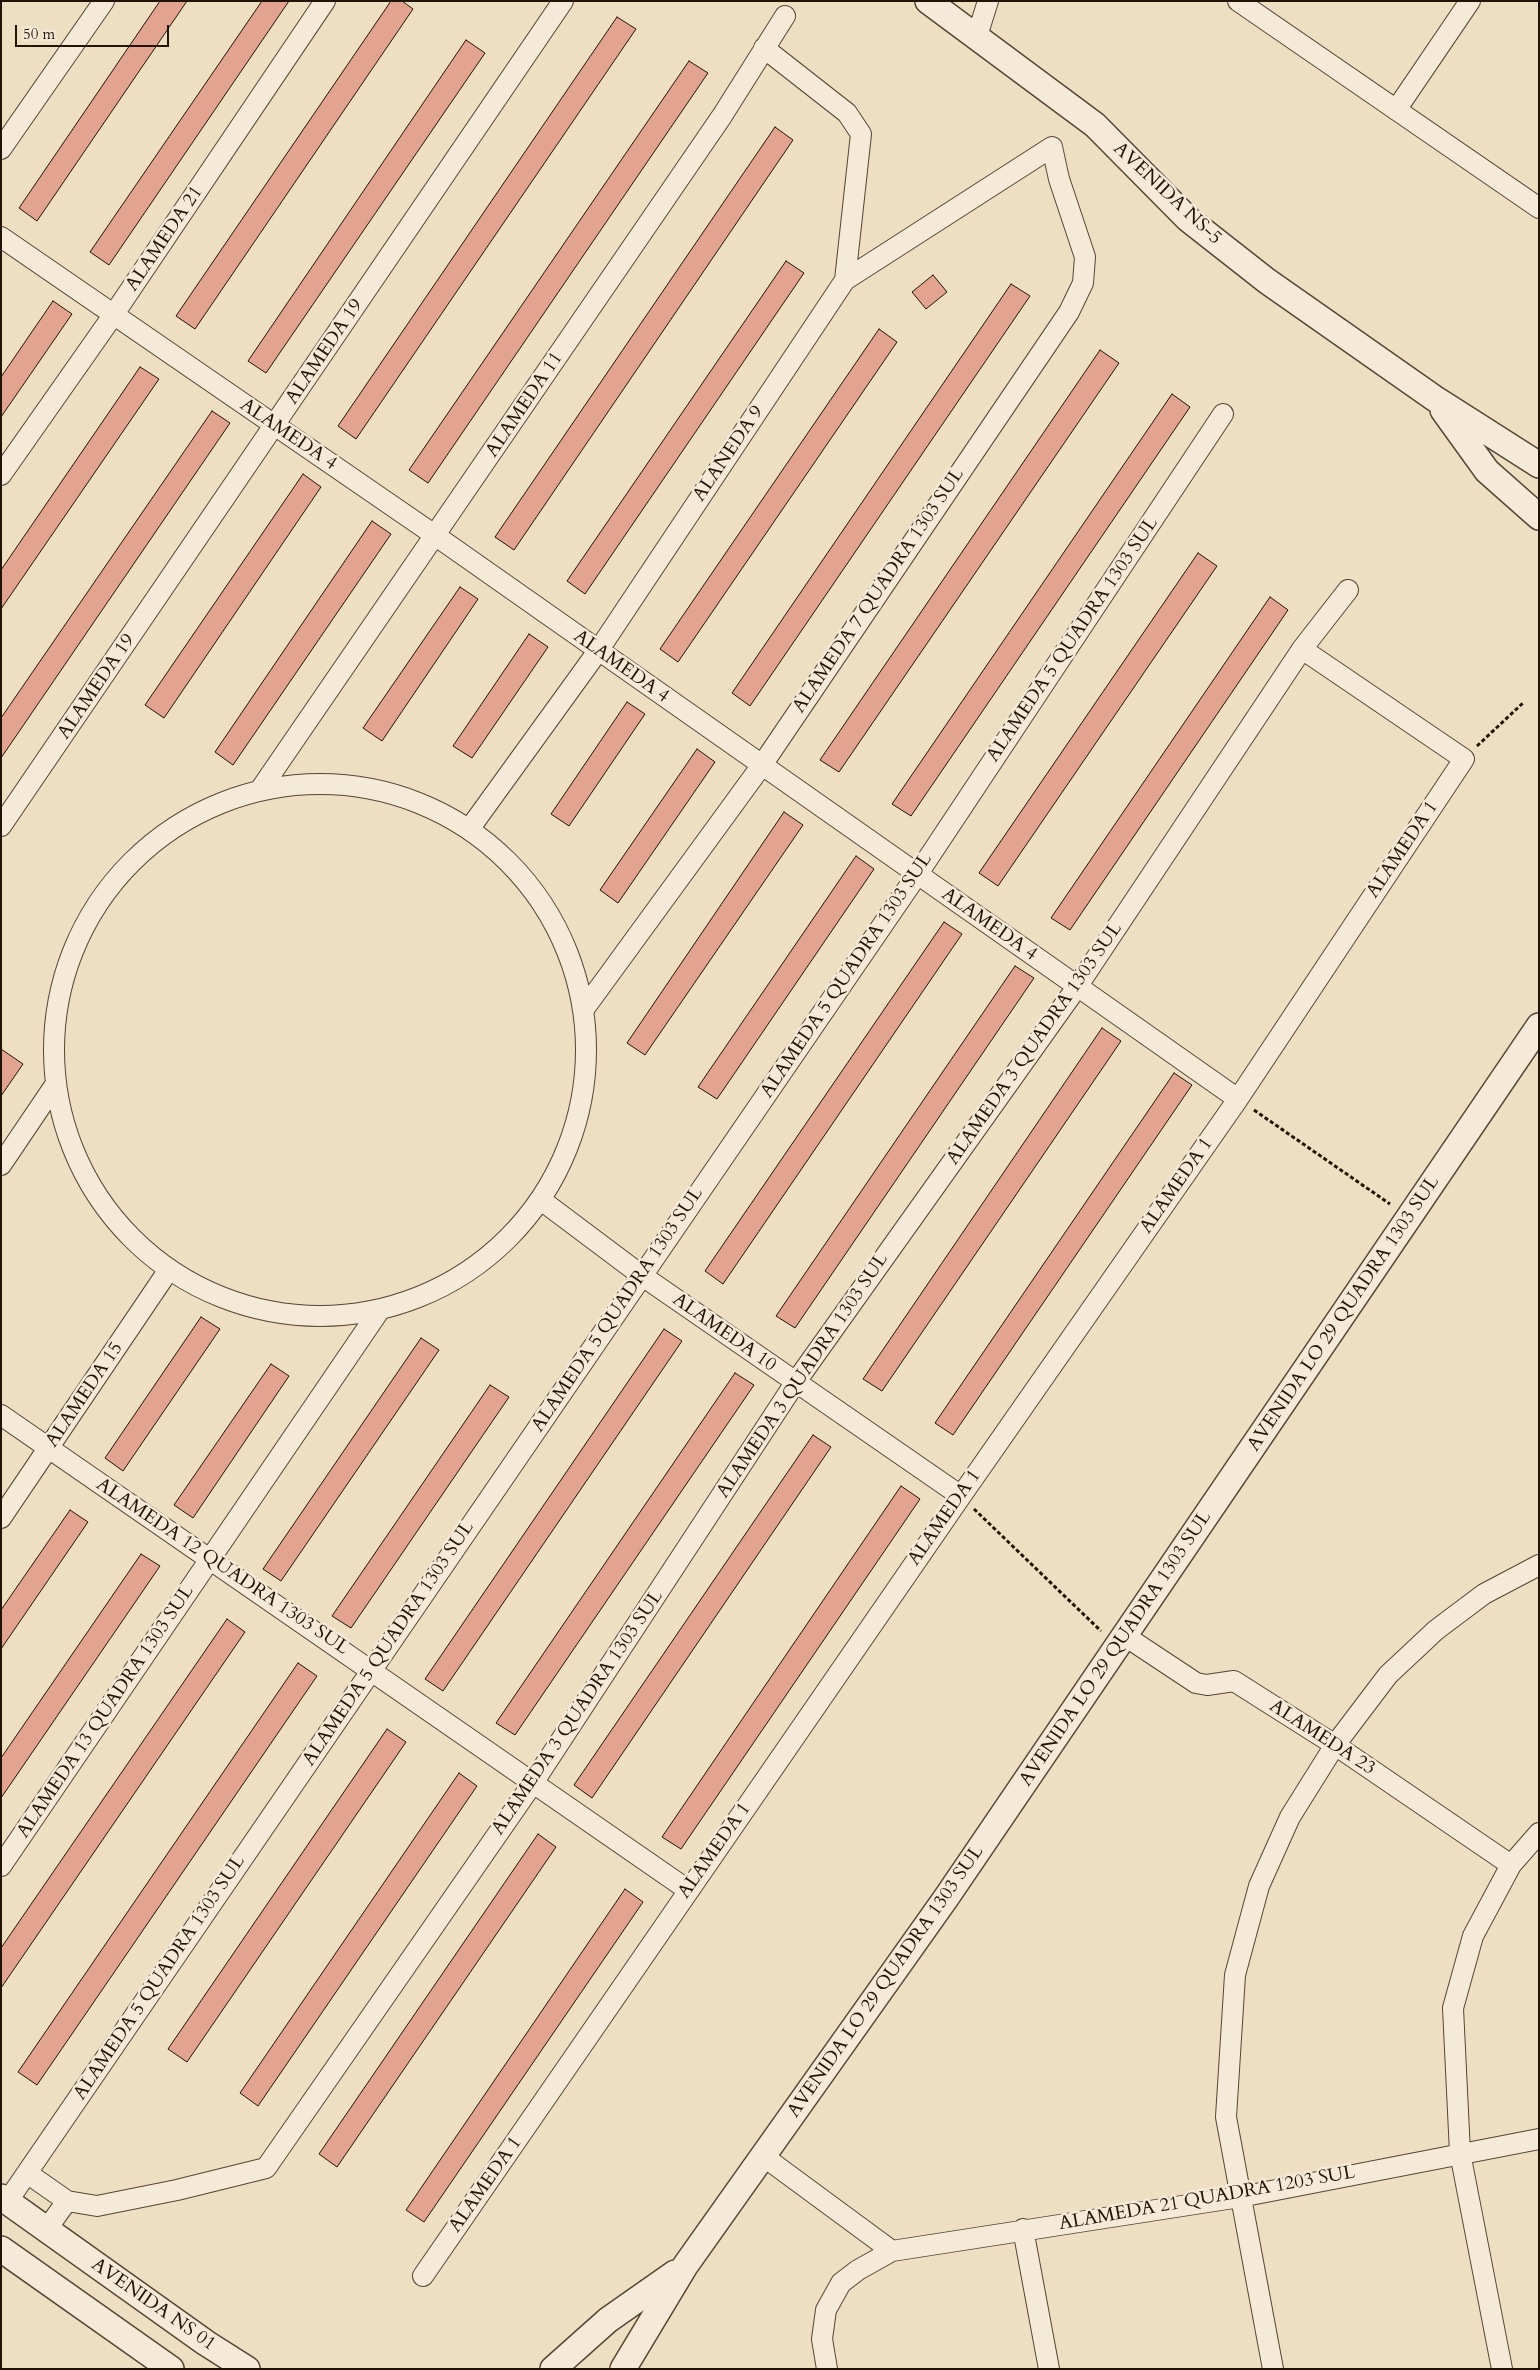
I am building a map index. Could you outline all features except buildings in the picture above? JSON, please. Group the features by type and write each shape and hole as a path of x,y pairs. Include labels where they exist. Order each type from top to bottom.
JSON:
{"street":[{"path":"1,149 104,1"},
{"name":"ALAMEDA 21","path":"1,475 114,314 325,1"},
{"name":"ALAMEDA 19","path":"2,822 275,427 563,1"},
{"name":"AVENIDA NS-5","path":"928,1 1095,125 1188,219 1267,281 1434,398 1539,465"},
{"path":"977,36 988,1"},
{"path":"1238,1 1539,208"},
{"path":"1396,110 1470,1"},
{"name":"ALAMEDA 11","path":"260,790 436,536 722,116 785,16"},
{"path":"764,48 847,113 861,134 845,280"},
{"name":"ALANEDA 9","path":"470,828 598,651 845,280 1052,147"},
{"name":"ALAMEDA 7 QUADRA 1303 SUL","path":"584,1009 762,766 1046,343 1069,312 1083,284 1085,257 1059,179 1052,147"},
{"name":"ALAMEDA 4","path":"1,237 436,536 1238,1099"},
{"name":"AVENIDA NS-5","path":"1434,398 1487,471 1539,517"},
{"name":"ALAMEDA 5 QUADRA 1303 SUL","path":"4,2199 27,2173 917,875 1223,414"},
{"name":"ALAMEDA 3 QUADRA 1303 SUL","path":"67,2200 97,2206 177,2190 266,2168 533,1783 795,1383 1077,987 1302,649 1348,590"},
{"path":"1302,649 1464,758"},
{"name":"ALAMEDA 1","path":"423,2276 688,1890 1238,1099 1464,758"},
{"path":"333,783 405,796 470,828 525,877 564,939 584,1009 586,1076 571,1141 540,1200 497,1250 489,1256 442,1288 379,1311 306,1318 242,1306 234,1304 168,1271 113,1221 74,1157 55,1086 55,1020 57,1011 71,956 102,899 145,850 176,828 199,813 260,790 333,783"},
{"name":"AVENIDA LO 29 QUADRA 1303 SUL","path":"623,2369 685,2266 946,1898 1539,1026"},
{"path":"1,1165 55,1086"},
{"name":"ALAMEDA 10","path":"540,1200 641,1275 961,1496"},
{"name":"ALAMEDA 15","path":"1,1518 168,1271"},
{"name":"ALAMEDA 13 QUADRA 1303 SUL","path":"1,1866 379,1311"},
{"name":"ALAMEDA 12 QUADRA 1303 SUL","path":"1,1415 211,1558 688,1890"},
{"path":"1273,2369 1226,2117 1235,1975 1259,1886 1290,1817 1335,1745 1388,1674 1436,1630 1484,1594 1539,1565"},
{"name":"ALAMEDA 23","path":"1121,1642 1196,1683 1207,1685 1234,1681 1335,1745 1511,1865"},
{"path":"1502,2369 1460,2153 1453,2008 1473,1936 1511,1865 1539,1833"},
{"name":"ALAMEDA 21 QUADRA 1203 SUL","path":"884,2254 1023,2229 1240,2197 1539,2139"},
{"path":"763,2156 884,2254 840,2283 826,2310 822,2339 827,2369"},
{"path":"27,2173 67,2200 53,2235"},
{"name":"AVENIDA NS 01","path":"4,2199 247,2369"},
{"path":"1023,2229 1049,2369"},
{"path":"1,2249 171,2369"},
{"path":"553,2369 608,2320 685,2266"}],"path":[{"path":"1464,758 1524,702"},
{"path":"1238,1099 1409,1218"},
{"path":"961,1496 1121,1642"}]}
